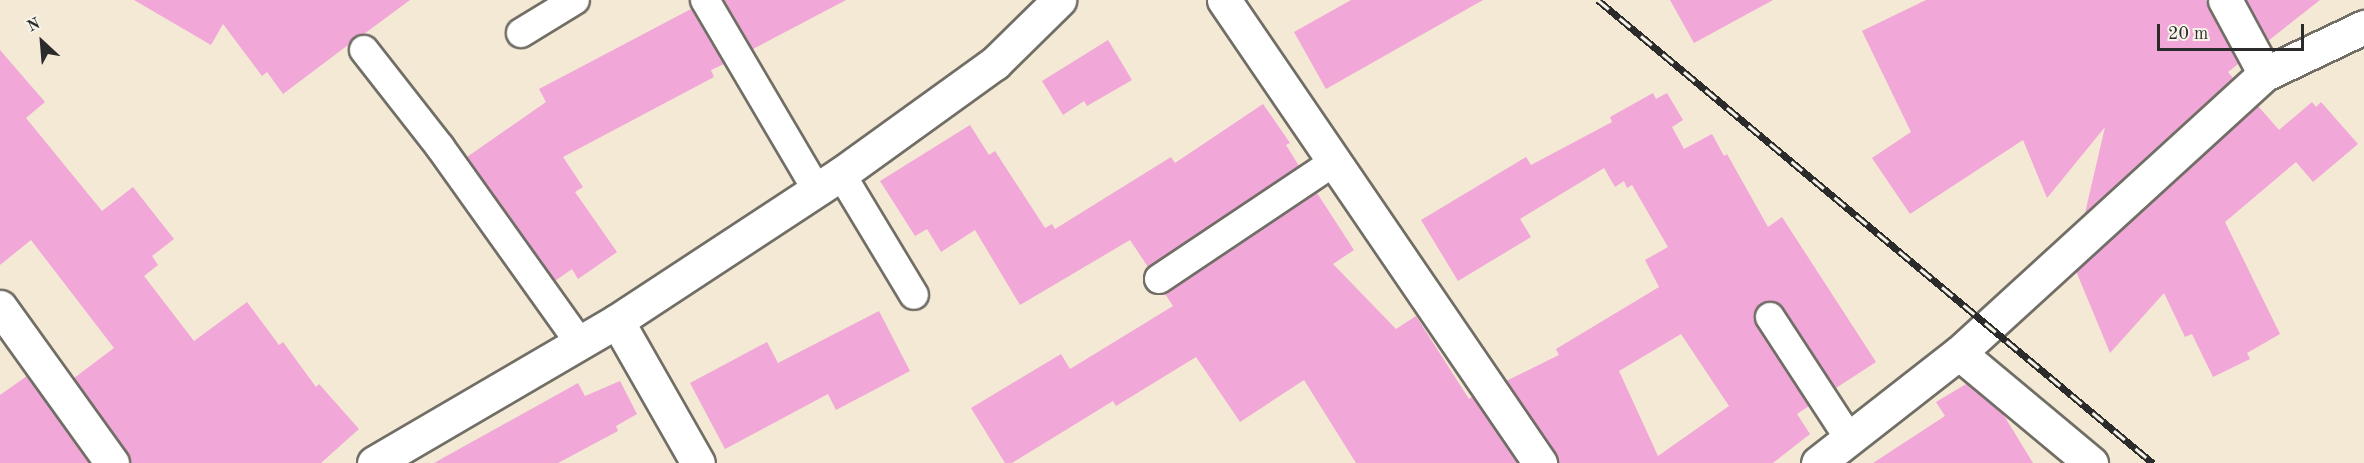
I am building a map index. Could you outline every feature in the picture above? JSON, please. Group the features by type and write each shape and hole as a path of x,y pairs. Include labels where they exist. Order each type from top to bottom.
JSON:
{"street":[{"path":"1224,0 1540,463"},
{"path":"2224,0 2265,74"},
{"path":"374,463 616,321 829,182 995,63 1048,5"},
{"path":"1818,463 1959,353 2265,74 2364,27"},
{"path":"0,307 112,463"},
{"path":"616,321 698,463"},
{"path":"1959,353 2091,463"}],"lane":[{"path":"521,33 575,0"},
{"path":"705,0 829,182 914,296"},
{"path":"364,50 440,147 579,342"},
{"path":"1159,279 1334,162"},
{"path":"1770,317 1849,438"}],"building":[{"path":"134,0 410,0 364,34 354,37 348,45 283,94 267,72 262,76 223,24 211,45"},
{"path":"724,0 846,0 753,49"},
{"path":"1351,0 1483,0 1326,89 1294,32"},
{"path":"1670,0 1773,0 1694,43"},
{"path":"1926,0 2206,0 2238,64 2228,72 2233,78 2085,213 2105,127 2047,198 2023,140 1910,214 1872,158 1911,132 1862,31"},
{"path":"2246,0 2320,0 2268,41"},
{"path":"691,9 724,64 711,70 714,77 563,157 583,187 575,192 617,252 578,279 572,269 555,281 467,157 546,102 539,89"},
{"path":"1108,40 1132,80 1087,106 1084,101 1063,115 1042,81"},
{"path":"0,50 45,102 26,118 102,211 133,187 174,239 152,256 158,265 144,276 194,341 247,302 279,345 283,342 316,387 319,384 359,429 321,463 130,463 127,452 74,378 114,348 31,240 0,265"},
{"path":"1653,93 1656,99 1667,93 1683,120 1672,127 1684,149 1712,134 1724,156 1727,154 1768,227 1782,217 1876,362 1836,388 1783,308 1770,301 1761,304 1755,310 1756,325 1809,406 1797,414 1810,434 1773,463 1559,463 1555,452 1506,381 1559,355 1556,349 1659,287 1645,260 1668,247 1632,185 1627,188 1624,181 1615,187 1604,168 1520,219 1531,237 1458,281 1421,220 1526,157 1531,165 1612,122 1610,117","holes":["1681,334 1729,406 1658,456 1619,371"]},
{"path":"2312,102 2316,107 2321,102 2358,144 2313,182 2296,162 2225,222 2280,334 2247,353 2250,359 2213,377 2192,334 2185,337 2164,293 2110,353 2076,271 2258,106 2279,130"},
{"path":"1263,104 1290,143 1286,145 1299,166 1148,267 1130,240 1020,305 975,230 941,252 927,229 915,236 880,181 970,125 989,155 995,151 1045,228 1052,224 1055,229 1171,157 1175,163"},
{"path":"1317,193 1354,250 1333,264 1396,329 1416,316 1469,399 1472,397 1517,463 1356,463 1304,380 1240,422 1196,357 1116,406 1113,401 1012,463 1005,463 971,408 1061,354 1070,369 1173,306 1165,294"},
{"path":"879,311 910,371 836,410 828,394 725,449 690,383 767,342 778,363"},
{"path":"27,376 89,463 0,463 0,395"},
{"path":"620,381 637,414 616,426 618,431 558,463 434,463 578,383 585,396"},
{"path":"1966,384 2003,414 2033,463 1873,463 1945,416 1936,402"}],"railway":[{"path":"1598,0 2153,463"}]}
